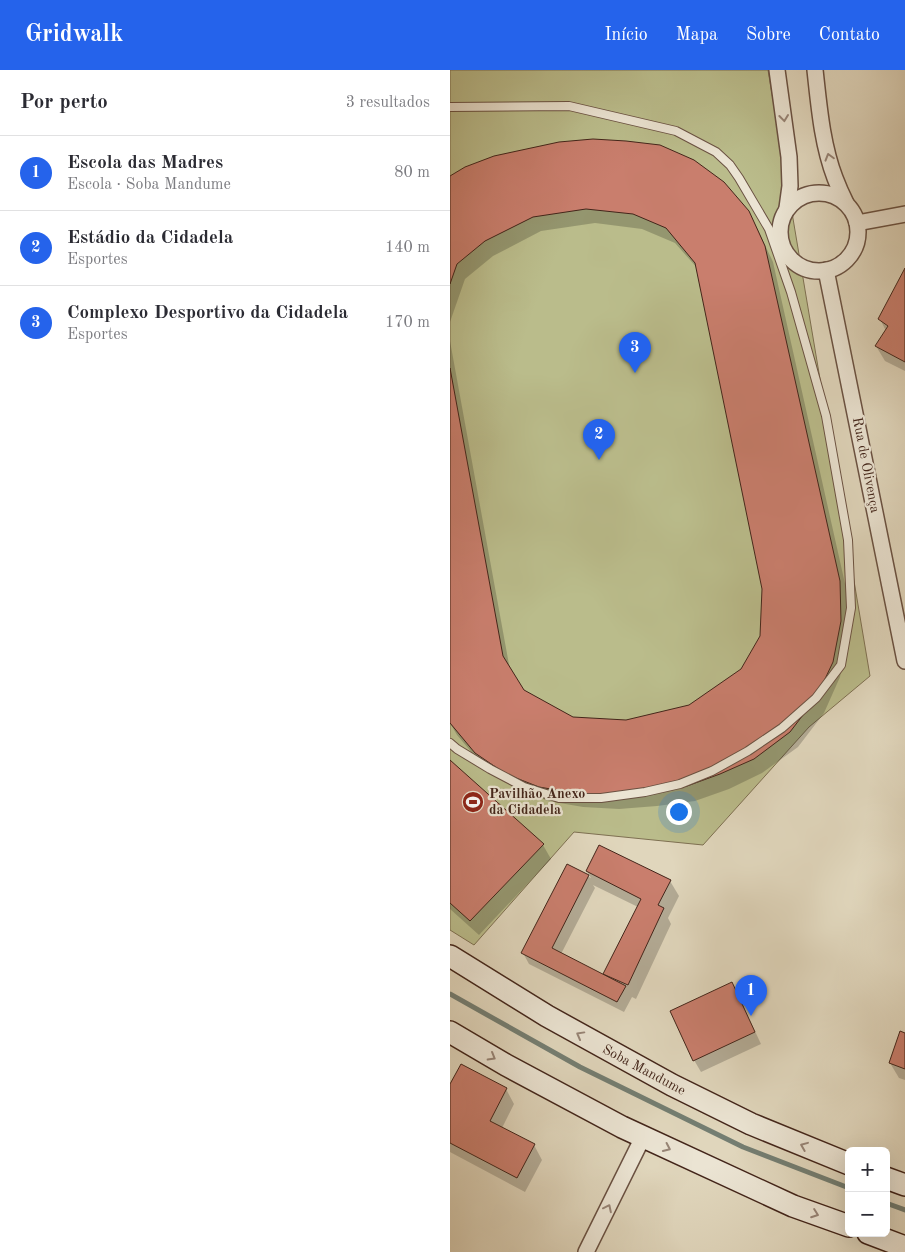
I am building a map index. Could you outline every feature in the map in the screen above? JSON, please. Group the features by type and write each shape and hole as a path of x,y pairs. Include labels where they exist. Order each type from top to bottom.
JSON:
{"main road":[{"name":"Soba Mandume","path":"450,956 547,1016 672,1085 751,1124 845,1162"},
{"path":"450,1032 506,1065 622,1127 793,1206 845,1225"},
{"path":"890,1179 905,1185"},
{"path":"879,1237 905,1247"}],"street":[{"path":"777,70 789,157 790,186 787,208"},
{"path":"815,70 826,147 834,177 846,203 854,214 858,235 855,246 848,258 837,266 826,270 807,269 789,258 781,242 779,230 782,217 787,208 802,196 817,193 826,193 846,203"},
{"path":"857,223 905,214"},
{"name":"Rua de Olivença","path":"826,270 905,660"},
{"path":"586,1252 643,1137"}],"lane":[{"path":"450,107 569,106 676,131 716,152 730,165 768,229 791,292 823,407 848,540 851,608 841,665 816,698 782,728 748,751 712,771 680,784 610,797 559,798 524,787 490,770 450,742"}],"green space":[{"path":"450,70 768,70 870,676 809,727 703,845 574,832 474,945 450,930"}],"building":[{"path":"593,139 660,145 694,160 724,182 749,211 765,246 840,581 841,621 833,662 816,698 790,732 754,759 687,786 610,795 574,793 539,787 506,774 475,753 450,723 450,368 503,656 524,690 573,717 626,720 689,705 741,669 760,636 762,589 695,263 666,228 633,214 586,209 533,217 485,241 457,264 450,284 450,176 465,167 494,156 559,142"},
{"path":"905,268 905,362 875,346 888,326 878,319"},
{"name":"Pavilhão Anexo da Cidadela","path":"450,760 544,844 470,921 450,903"},
{"path":"599,845 671,880 658,905 664,908 628,985 603,974 641,899 586,871"},
{"path":"567,864 589,875 552,948 626,986 617,1002 521,953"},
{"path":"732,982 755,1032 693,1061 670,1011"},
{"path":"900,1031 905,1033 905,1069 889,1063"},
{"path":"461,1064 507,1088 490,1121 535,1144 517,1178 450,1143 450,1084"}],"waterway":[{"path":"450,994 580,1067 743,1147 845,1186"},
{"path":"890,1204 905,1210"}],"place":[{"name":"Complexo Desportivo da Cidadela","path":"635,373"},
{"name":"Estádio da Cidadela","path":"599,460"},
{"name":"Pavilhão Anexo da Cidadela","path":"473,802"},
{"name":"Escola das Madres","path":"751,1016"}]}
